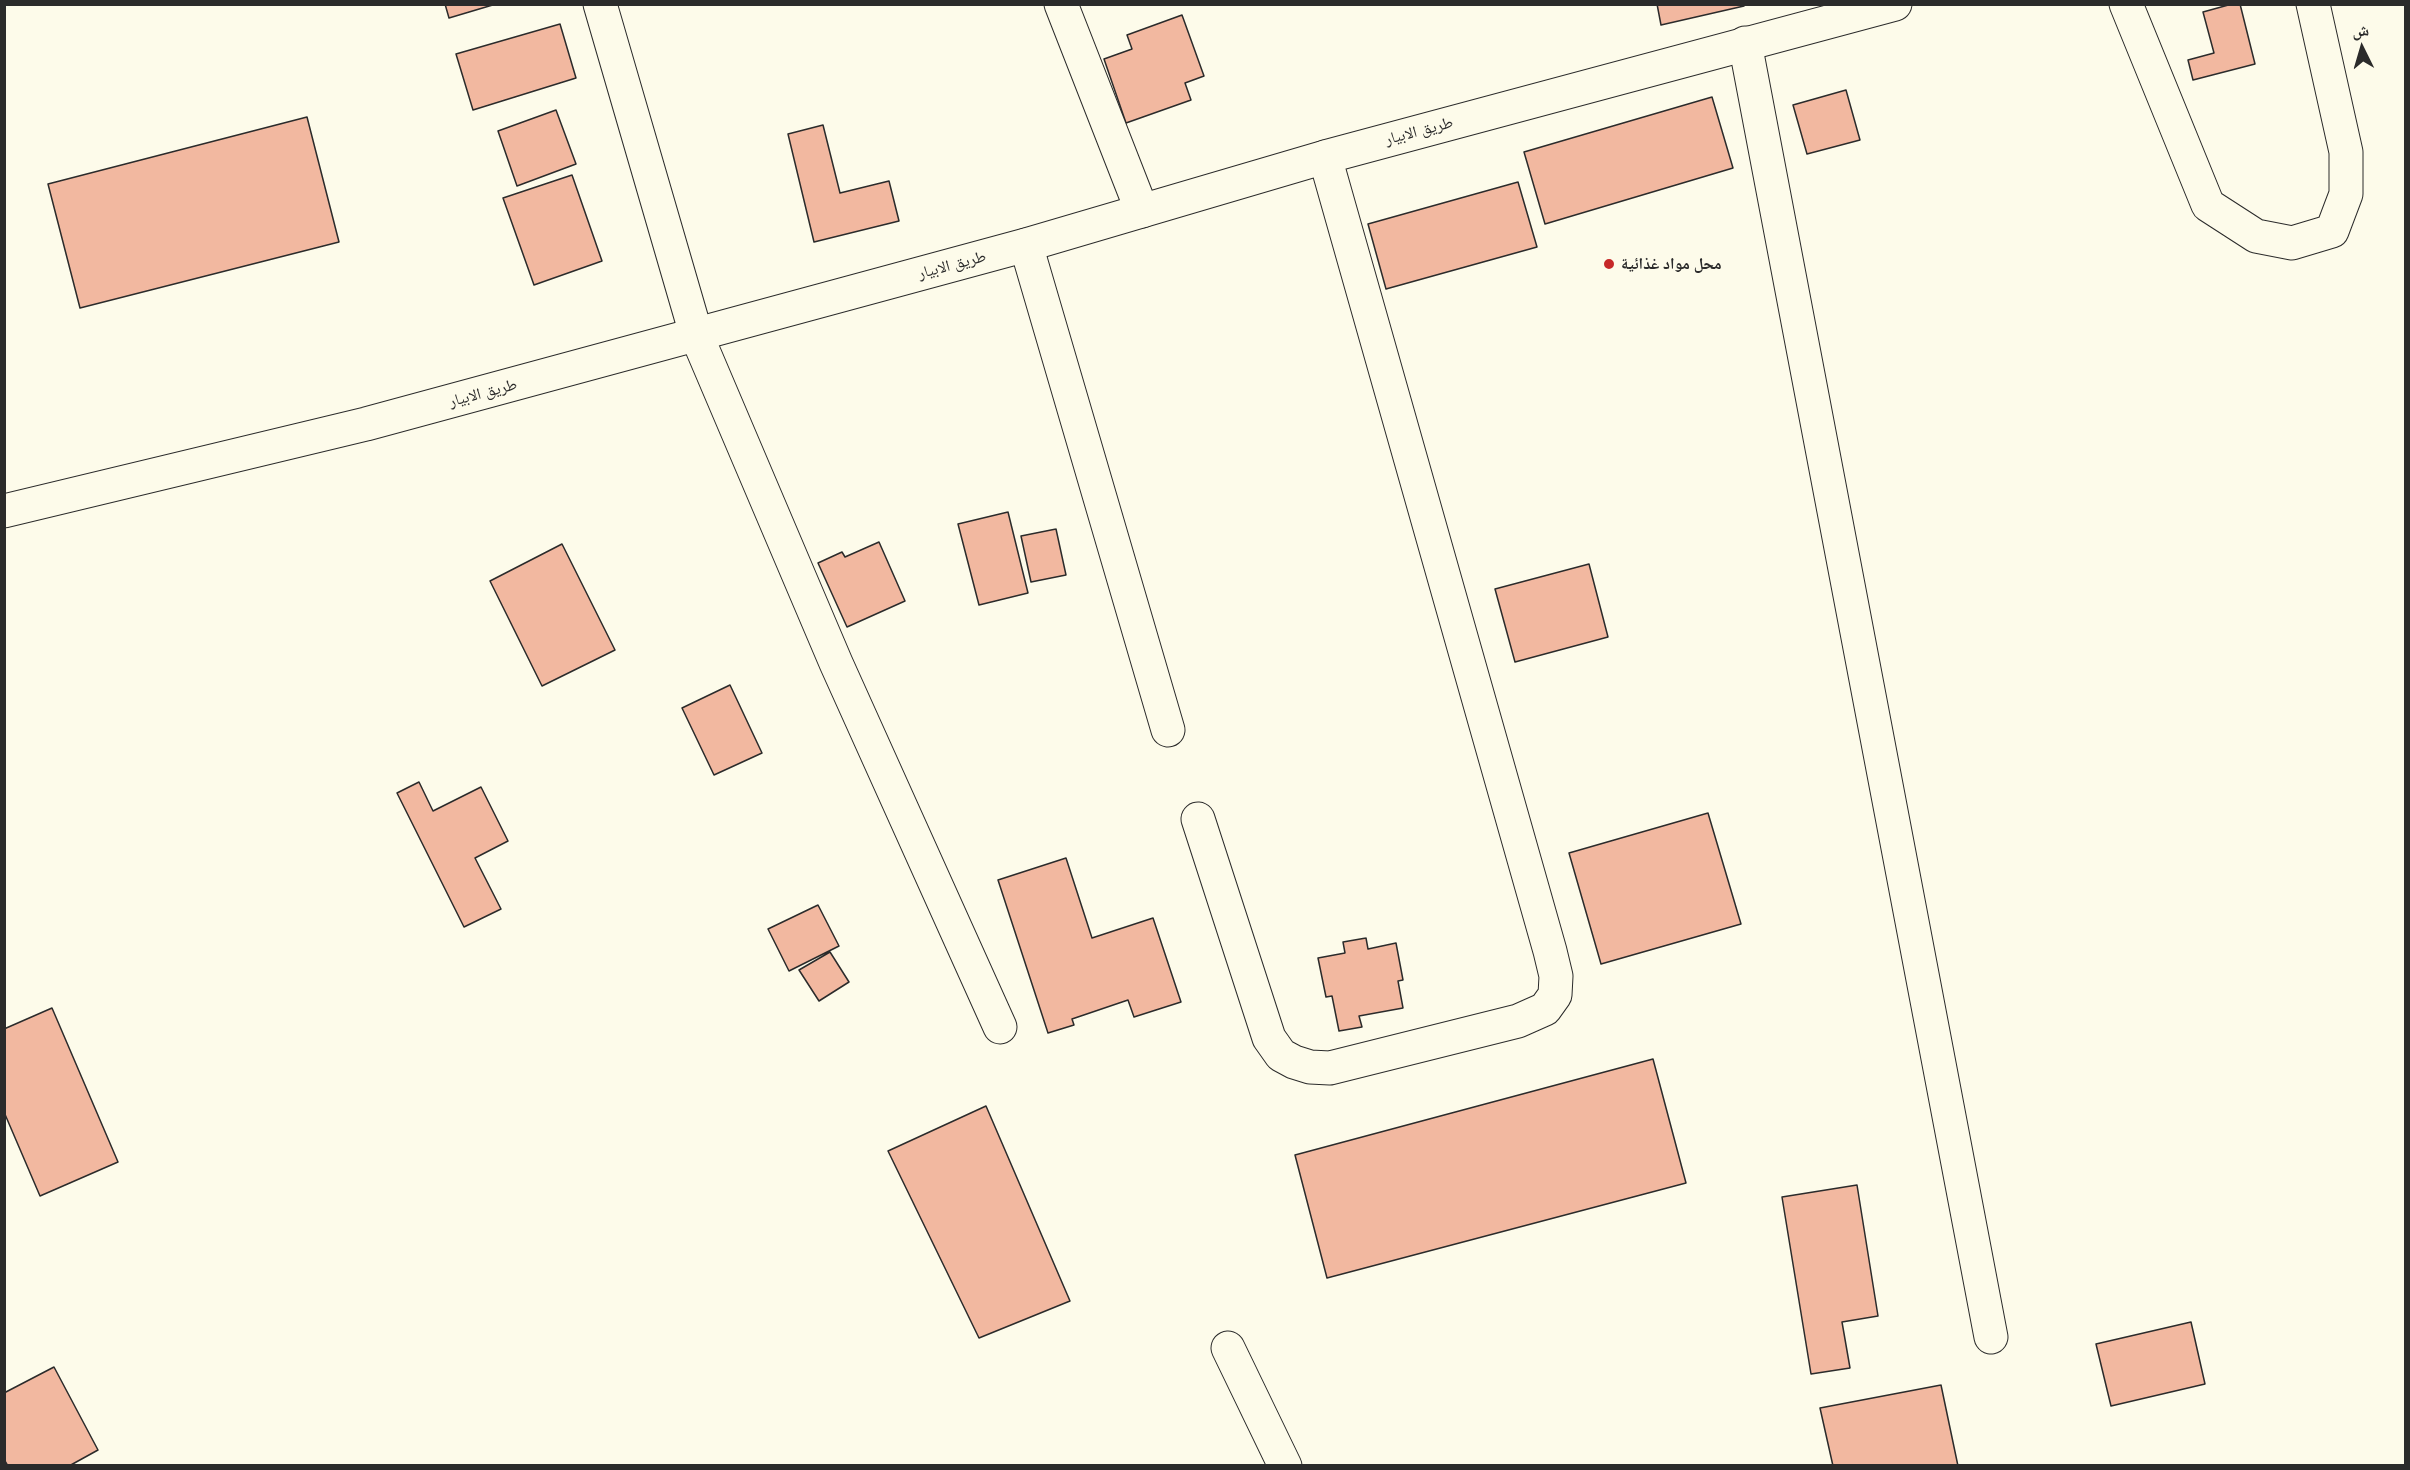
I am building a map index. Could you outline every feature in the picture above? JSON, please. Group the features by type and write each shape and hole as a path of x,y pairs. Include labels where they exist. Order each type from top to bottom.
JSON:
{"street":[{"path":"600,4 696,334 836,663 1000,1027"},
{"path":"1061,4 1142,211"},
{"name":"طريق الابيار","path":"4,511 366,424 1026,245 1324,157 1895,4"},
{"path":"2126,4 2208,205 2256,236 2292,243 2332,231 2346,194 2346,152 2313,4"},
{"path":"1745,43 1991,1337"},
{"path":"1198,819 1269,1038 1281,1055 1294,1062 1310,1067 1330,1068 1518,1021 1545,1009 1555,995 1556,975 1550,951 1324,157"},
{"path":"1026,245 1168,730"},
{"path":"1228,1348 1285,1466"}],"building":[{"path":"445,4 496,4 449,18"},
{"path":"1657,4 1743,4 1744,6 1661,25"},
{"path":"2240,4 2255,64 2193,80 2188,60 2214,53 2203,12"},
{"path":"1182,15 1204,76 1185,83 1191,100 1126,123 1104,59 1132,49 1127,35"},
{"path":"560,24 576,78 473,110 456,54"},
{"path":"1846,90 1860,140 1807,154 1793,105"},
{"path":"1712,97 1733,168 1545,224 1524,152"},
{"path":"556,110 576,164 517,186 498,131"},
{"path":"307,117 339,242 80,308 48,184"},
{"path":"823,125 840,193 889,181 899,221 814,242 788,134"},
{"path":"572,175 602,261 534,285 503,198"},
{"path":"1518,182 1537,247 1386,289 1368,224"},
{"path":"1008,512 1028,593 979,605 958,524"},
{"path":"1056,529 1066,575 1031,582 1021,536"},
{"path":"879,542 905,601 847,627 818,563 842,552 845,557"},
{"path":"562,544 615,650 542,686 490,581"},
{"path":"1589,564 1608,637 1515,662 1495,589"},
{"path":"730,685 762,753 714,775 682,708"},
{"path":"419,782 433,811 481,787 508,841 475,858 501,909 464,927 397,793"},
{"path":"1708,813 1741,924 1601,964 1569,853"},
{"path":"1066,858 1092,938 1153,918 1181,1002 1134,1017 1128,1000 1072,1019 1074,1025 1048,1033 998,880"},
{"path":"818,905 839,946 789,971 768,929"},
{"path":"1366,938 1368,949 1396,943 1403,980 1398,981 1403,1008 1359,1016 1362,1027 1339,1031 1332,996 1326,997 1318,958 1345,953 1343,942"},
{"path":"830,952 849,982 819,1001 799,970"},
{"path":"52,1008 118,1162 40,1196 4,1112 4,1029"},
{"path":"1653,1059 1686,1183 1327,1278 1295,1155"},
{"path":"986,1106 1070,1301 979,1338 888,1151"},
{"path":"1857,1185 1878,1316 1842,1322 1850,1368 1811,1374 1782,1197"},
{"path":"2191,1322 2205,1384 2111,1406 2096,1344"},
{"path":"54,1367 98,1450 69,1466 8,1466 4,1459 4,1393"},
{"path":"1941,1385 1958,1466 1833,1466 1820,1408"}],"place":[{"name":"محل مواد غذائية","path":"1609,264"}]}
